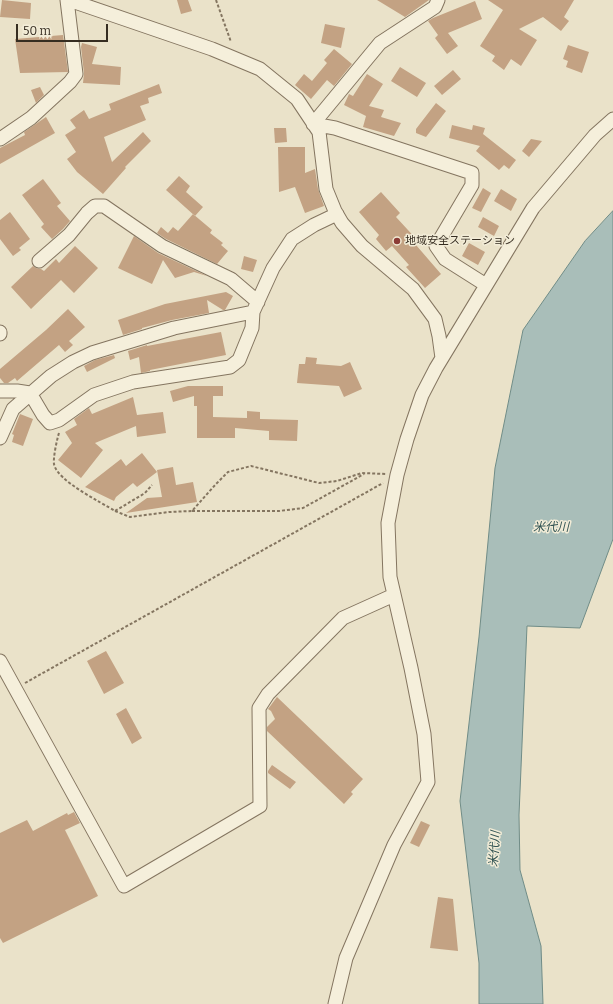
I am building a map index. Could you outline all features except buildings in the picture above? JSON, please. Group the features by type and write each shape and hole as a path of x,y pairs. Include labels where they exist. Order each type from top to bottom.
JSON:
{"street":[{"path":"0,140 32,118 70,82 76,74 68,0 212,49 260,69 297,99 319,132 326,189 337,214 342,223 362,246 413,289 435,319 442,358"},
{"path":"313,124 380,43 435,7 438,0"},
{"path":"335,1004 346,958 394,845 428,782 424,734 390,577 388,523 397,475 422,395 442,358 533,208 595,135 613,119"},
{"path":"313,124 334,128 472,173 472,185 436,246 445,259 486,285"},
{"path":"39,260 69,235 87,213 95,206 104,206 162,246 231,279 256,307"},
{"path":"30,393 43,415 50,423 62,418 94,395 133,382 230,367 239,360 252,328 256,307 273,268 292,239 314,225 337,214"},
{"path":"0,438 13,409 51,376 73,362 92,353 174,328 256,307"},
{"path":"0,391 30,393"},
{"path":"0,662 16,688 124,886 260,806 259,708 268,694 344,618 394,595"}],"path":[{"path":"216,0 236,59"},
{"path":"62,418 54,464 61,475 74,486 115,511 130,517 169,512 279,511 303,508 366,473"},
{"path":"192,511 228,472 251,466 318,484 366,473 397,475"},
{"path":"16,688 397,475"},
{"path":"115,511 145,493 152,485"}],"water":[{"name":"米代川","path":"613,211 613,539 580,628 527,626 519,815 520,870 541,946 543,1004 479,1004 479,963 460,801 479,637 495,468 523,330 585,241"}],"place":[{"name":"地域安全ステーション","path":"397,241"}]}
